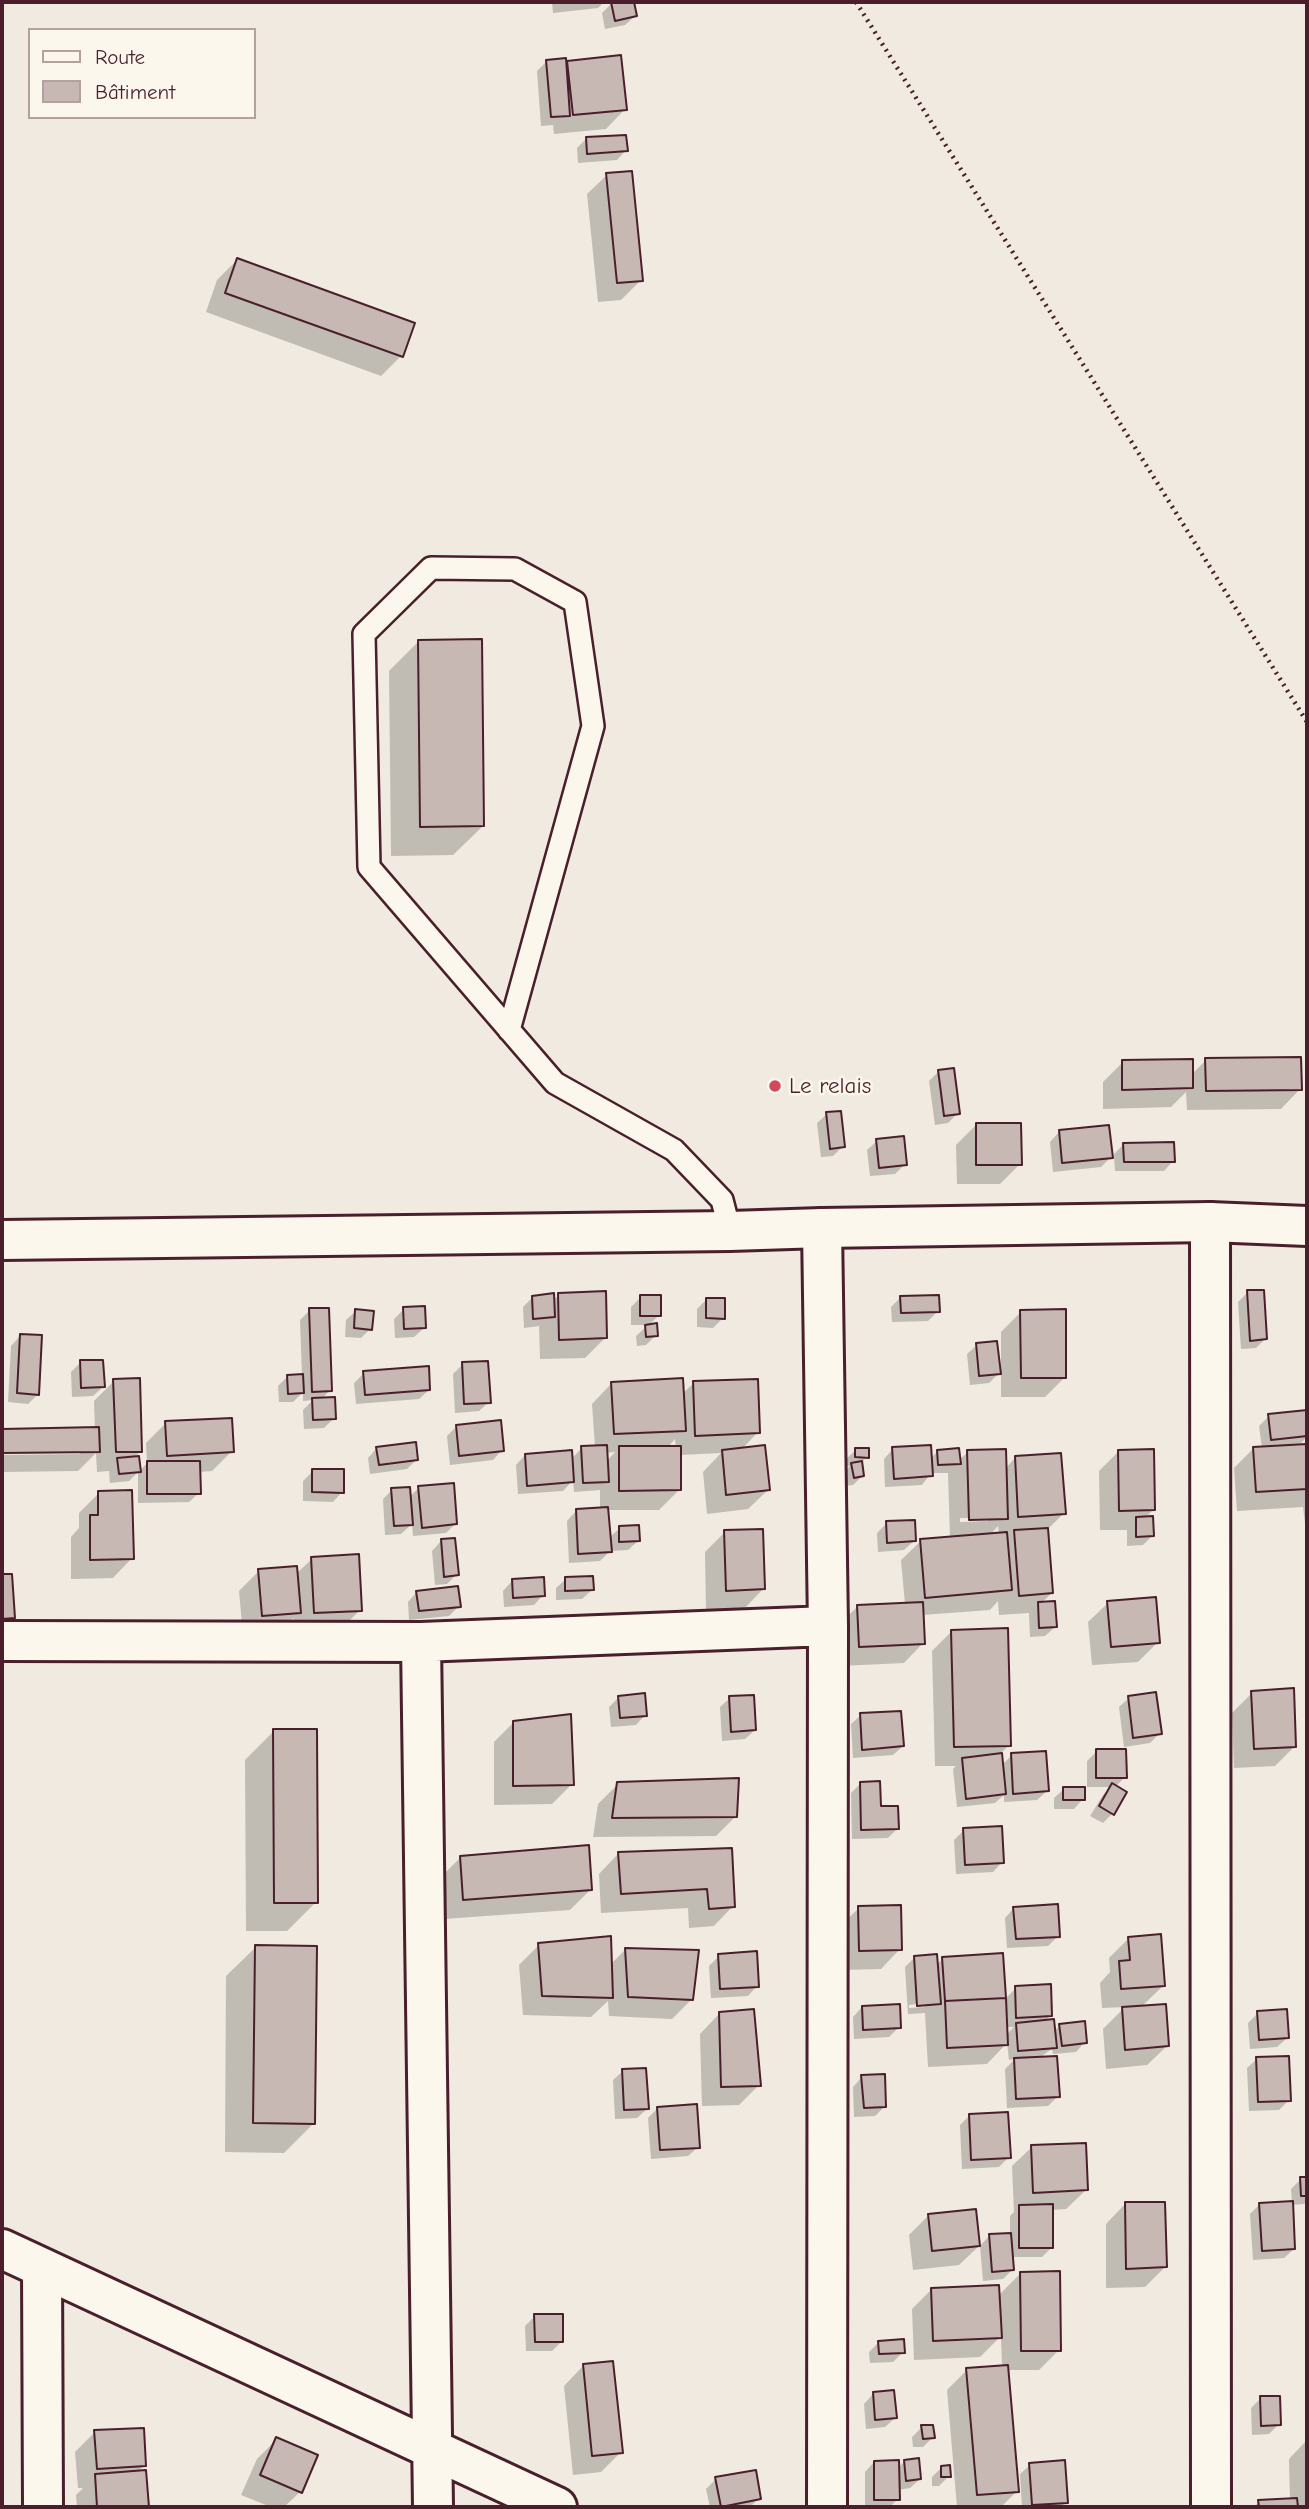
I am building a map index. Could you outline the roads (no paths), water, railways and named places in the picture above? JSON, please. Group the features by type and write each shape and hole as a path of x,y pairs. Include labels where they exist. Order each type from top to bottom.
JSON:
{"street":[{"path":"2,1240 1210,1222 1307,1226"},
{"path":"1210,1222 1211,2507"},
{"path":"822,1228 828,1626 827,2507"},
{"path":"2,1641 421,1642 828,1626"},
{"path":"421,1642 433,2507"},
{"path":"2,2249 557,2507"},
{"path":"42,2268 43,2507"}],"lane":[{"path":"509,1030 593,726 575,603 515,569 431,568 364,634 369,867 509,1030 555,1083 674,1150 722,1200 730,1231"}],"place":[{"name":"Le relais","path":"775,1086"}]}
